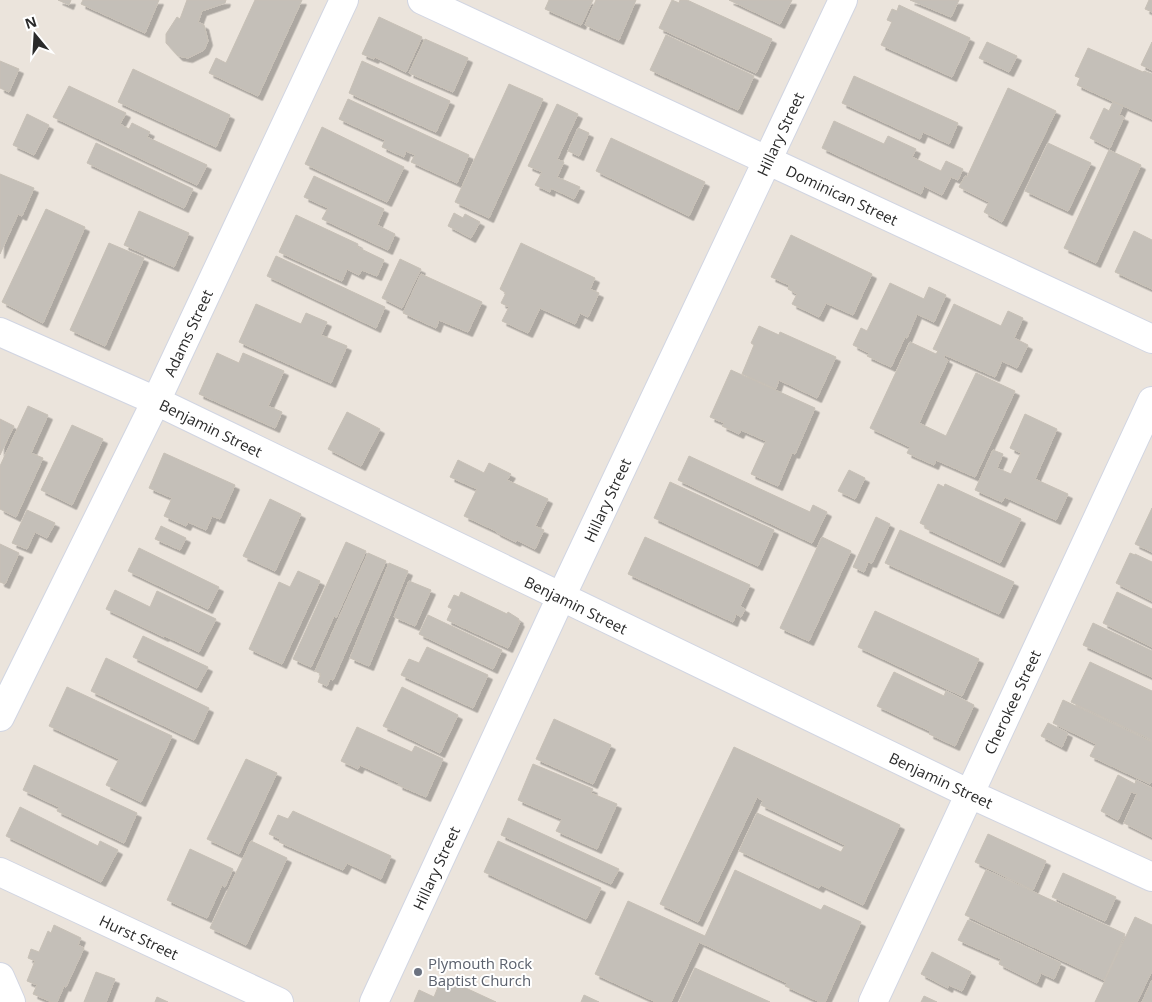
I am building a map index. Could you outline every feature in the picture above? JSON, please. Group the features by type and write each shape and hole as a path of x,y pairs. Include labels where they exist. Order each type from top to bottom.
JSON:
{"street":[{"name":"Adams Street","path":"0,716 156,402 344,0"},
{"name":"Dominican Street","path":"422,0 1152,339"},
{"name":"Hillary Street","path":"374,1002 561,598 843,0"},
{"name":"Benjamin Street","path":"0,332 156,402 970,794 1152,877"},
{"name":"Cherokee Street","path":"873,1002 1152,401"},
{"name":"Hurst Street","path":"0,872 279,1002"},
{"path":"0,977 11,1002"}],"building":[{"path":"58,0 71,0 69,5"},
{"path":"83,0 159,0 145,33 81,4"},
{"path":"187,0 226,0 225,3 202,11 198,22 204,25 208,41 204,50 188,58 178,56 166,43 166,34 177,17 180,19"},
{"path":"255,0 302,0 258,96 209,73 216,58 226,63"},
{"path":"549,0 593,0 581,25 545,9"},
{"path":"596,0 636,0 619,40 585,25"},
{"path":"672,0 679,3 680,0 687,0 772,39 756,73 659,28"},
{"path":"729,0 792,0 780,24"},
{"path":"910,0 959,0 951,17"},
{"path":"1149,0 1152,0 1152,12 1145,9"},
{"path":"899,5 970,38 952,77 881,45 892,22 887,20 892,9 897,11"},
{"path":"379,17 422,37 406,72 375,57 374,59 362,54"},
{"path":"666,35 754,76 738,110 650,70"},
{"path":"425,39 468,58 453,92 409,73"},
{"path":"987,42 1017,56 1009,72 979,58"},
{"path":"1152,42 1152,70 1141,65"},
{"path":"1088,48 1143,72 1152,74 1152,119 1077,85 1080,78 1075,76"},
{"path":"0,61 19,69 9,92 0,88"},
{"path":"362,61 450,101 436,132 349,93"},
{"path":"133,69 230,115 216,147 118,102"},
{"path":"854,76 958,123 949,144 923,132 920,139 842,103"},
{"path":"509,84 543,99 489,218 455,202"},
{"path":"69,86 126,113 120,124 129,129 132,123 150,132 147,137 207,165 197,185 53,117"},
{"path":"1008,88 1056,111 1002,222 984,212 989,202 959,187 965,176 967,177"},
{"path":"348,99 469,155 457,183 411,162 415,155 406,151 404,157 382,147 385,140 339,119"},
{"path":"1113,102 1123,106 1119,115 1124,117 1110,148 1090,138 1104,108 1109,111"},
{"path":"557,104 578,114 557,159 564,162 557,177 580,187 574,199 551,188 550,192 535,185 542,172 528,166"},
{"path":"27,114 49,125 34,155 13,145"},
{"path":"834,121 884,144 888,136 916,149 912,157 941,171 946,161 963,169 958,180 951,177 942,195 924,186 921,194 822,148"},
{"path":"322,127 404,167 387,202 305,164"},
{"path":"578,128 589,133 579,156 568,151"},
{"path":"611,138 705,182 689,216 596,171"},
{"path":"96,143 193,189 184,208 87,163"},
{"path":"1048,143 1091,163 1068,211 1025,191"},
{"path":"1109,150 1141,165 1096,263 1064,248"},
{"path":"0,174 34,188 22,216 18,214 0,254"},
{"path":"314,176 384,209 377,225 395,234 388,250 322,219 328,208 304,197"},
{"path":"46,209 85,227 43,323 2,302"},
{"path":"139,211 189,233 174,267 124,245"},
{"path":"454,213 463,218 465,214 480,222 471,238 448,226"},
{"path":"296,215 358,244 357,247 384,260 377,276 362,270 359,275 347,269 342,281 279,252"},
{"path":"1134,231 1152,240 1152,289 1115,272"},
{"path":"791,235 872,274 853,315 826,303 819,317 792,304 797,294 788,289 789,285 771,277"},
{"path":"109,243 144,258 105,346 70,330"},
{"path":"521,243 595,278 590,289 599,293 588,317 580,313 575,324 540,308 528,333 502,321 509,307 501,303 506,293 500,289"},
{"path":"276,256 385,307 376,328 267,276"},
{"path":"400,259 421,269 402,308 382,298"},
{"path":"421,274 482,302 468,332 439,320 436,328 403,313"},
{"path":"890,283 924,299 929,287 946,295 934,322 917,314 907,338 905,337 891,367 867,356 869,353 853,345 861,328 867,331"},
{"path":"256,304 301,324 306,313 327,322 321,335 347,346 331,383 239,342"},
{"path":"954,304 1001,326 1008,311 1023,318 1014,338 1028,345 1017,368 1002,361 995,377 945,355 944,358 948,360 919,423 946,436 976,373 1015,391 975,477 936,460 934,465 907,453 910,447 870,428 910,342 936,354 938,351 933,349"},
{"path":"759,326 779,335 780,332 836,357 817,398 779,380 776,389 742,374 754,345 751,343"},
{"path":"217,353 239,363 243,353 284,371 268,406 282,412 275,428 199,394"},
{"path":"731,370 815,408 795,454 792,453 778,486 751,474 766,441 741,430 739,434 722,426 724,423 710,417"},
{"path":"28,406 48,415 31,453 43,458 16,517 0,509 0,466"},
{"path":"347,412 380,429 361,466 328,449"},
{"path":"1025,414 1057,429 1035,479 1068,494 1056,520 1005,497 1002,502 975,490 993,450 1003,454 997,468 1011,474 1021,453 1010,448"},
{"path":"0,419 14,426 0,455"},
{"path":"72,425 103,439 72,505 41,490"},
{"path":"164,453 235,485 220,519 212,516 206,530 188,522 186,526 164,516 172,498 149,488"},
{"path":"689,456 810,512 813,505 827,512 812,543 678,480"},
{"path":"458,460 484,473 489,463 511,474 507,480 548,499 535,526 544,530 535,549 517,540 516,542 464,516 477,489 450,477"},
{"path":"849,470 865,478 855,499 838,491"},
{"path":"670,482 774,530 758,566 654,518"},
{"path":"938,484 944,487 945,484 1021,519 1000,563 925,528 926,526 920,523"},
{"path":"270,499 301,514 275,571 243,556"},
{"path":"1152,508 1152,552 1135,544"},
{"path":"27,510 55,523 47,538 35,532 27,549 12,543"},
{"path":"876,517 890,524 872,563 868,562 864,572 853,567"},
{"path":"161,526 186,538 180,550 155,539"},
{"path":"900,530 1014,582 999,614 885,563"},
{"path":"645,537 750,585 740,606 745,609 741,617 736,614 733,622 628,574"},
{"path":"822,537 851,551 809,641 780,628"},
{"path":"346,542 366,551 336,618 334,616 311,667 293,659"},
{"path":"0,544 19,553 5,584 0,582"},
{"path":"139,548 219,587 208,609 128,571"},
{"path":"368,553 386,561 333,680 330,679 327,686 318,682 321,674 315,671"},
{"path":"1130,553 1152,562 1152,601 1116,583"},
{"path":"389,563 408,571 369,666 350,658"},
{"path":"298,571 320,581 282,664 249,649 279,582 290,587"},
{"path":"409,581 431,590 415,626 394,617"},
{"path":"115,590 150,607 157,591 216,619 199,652 106,609"},
{"path":"461,592 507,614 508,612 519,619 518,621 520,622 508,648 447,620 452,609 448,607 454,595 459,597"},
{"path":"1117,592 1152,609 1152,647 1103,623"},
{"path":"875,611 979,659 962,696 858,647"},
{"path":"428,615 502,650 493,669 419,634"},
{"path":"1093,623 1152,651 1152,677 1083,645"},
{"path":"143,636 208,667 197,688 133,657"},
{"path":"427,647 488,675 473,708 401,675 409,659 419,663"},
{"path":"106,658 209,708 194,740 91,691"},
{"path":"1090,662 1152,691 1152,740 1071,702"},
{"path":"894,672 944,696 946,691 974,705 955,746 929,734 930,731 877,706"},
{"path":"67,687 172,736 141,802 106,785 119,759 49,726"},
{"path":"402,687 458,715 440,753 383,726"},
{"path":"1063,700 1152,742 1152,781 1150,784 1090,756 1096,744 1053,723"},
{"path":"554,719 611,745 593,784 536,759"},
{"path":"1048,723 1068,733 1062,747 1041,736"},
{"path":"357,727 412,752 415,746 443,759 426,797 360,765 358,769 341,761"},
{"path":"734,747 900,825 863,905 821,885 819,888 739,851 757,813 841,852 845,845 761,805 763,801 757,797 698,922 660,904"},
{"path":"246,759 277,773 239,854 207,839"},
{"path":"533,764 593,789 591,793 617,804 597,849 556,831 562,819 518,800"},
{"path":"34,765 137,813 124,843 57,811 59,807 23,790"},
{"path":"1118,775 1135,784 1136,780 1152,788 1152,837 1124,823 1137,794 1131,792 1118,820 1101,811"},
{"path":"20,807 98,846 100,841 118,850 101,882 6,836"},
{"path":"293,811 391,856 381,879 347,863 343,870 279,842 280,839 269,834 278,815 288,819"},
{"path":"508,818 619,869 611,884 501,835"},
{"path":"988,834 1046,861 1033,890 975,862"},
{"path":"251,841 287,858 246,945 210,928"},
{"path":"498,841 601,888 586,919 484,872"},
{"path":"190,849 233,869 225,887 222,885 207,918 167,900"},
{"path":"735,870 821,910 824,905 861,922 825,1002 820,1002 785,986 787,983 699,942 671,1002 656,1002 595,974 628,901 705,936"},
{"path":"986,870 1125,934 1104,980 965,915"},
{"path":"1063,873 1116,897 1105,921 1052,897"},
{"path":"1135,917 1152,925 1152,971 1137,1002 1095,1002"},
{"path":"968,920 1061,963 1054,979 1041,973 1037,983 999,964 1001,959 958,940"},
{"path":"54,925 81,938 78,945 84,948 57,1002 52,1002 33,994 37,985 27,981 35,961 28,958 31,949 39,952 48,931 51,933"},
{"path":"932,952 971,972 962,991 949,985 948,988 921,974"},
{"path":"695,968 770,1002 679,1002"},
{"path":"96,972 115,979 106,1002 84,1002"},
{"path":"442,977 496,1002 414,1002 419,990 434,997"},
{"path":"1152,980 1152,1002 1142,1002"},
{"path":"584,995 599,1002 581,1002"},
{"path":"924,996 937,1002 921,1002"},
{"path":"157,997 168,1002 155,1002"}],"place":[{"name":"Plymouth Rock Baptist Church","path":"418,972"}]}
